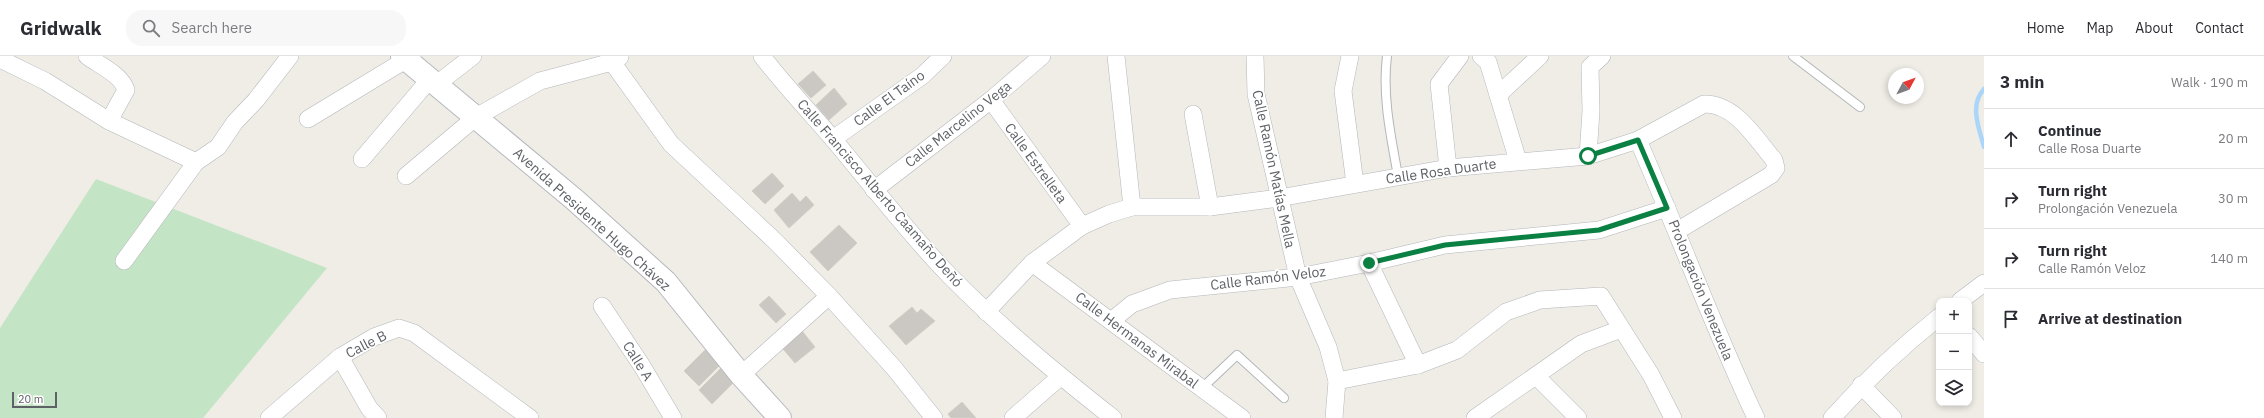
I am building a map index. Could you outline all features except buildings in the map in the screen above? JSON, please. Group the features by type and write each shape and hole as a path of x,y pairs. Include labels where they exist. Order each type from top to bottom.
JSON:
{"main road":[{"name":"Avenida Presidente Hugo Chávez","path":"406,57 433,82 575,200 666,282 741,375 780,418"}],"street":[{"path":"86,56 122,81 126,87 126,90 109,121"},
{"path":"124,261 196,162 218,147 235,122 256,100 290,56"},
{"path":"362,159 433,82 473,56"},
{"name":"Calle Francisco Alberto Caamaño Deñó","path":"762,56 833,139 874,190 948,273 986,312 1060,377 1113,418"},
{"name":"Calle El Taíno","path":"833,139 922,76 943,56"},
{"name":"Calle Marcelino Vega","path":"874,190 990,100 1042,56"},
{"path":"1116,56 1132,207"},
{"name":"Calle Ramón Matías Mella","path":"1255,56 1256,94 1298,277 1328,346 1337,381 1334,418"},
{"path":"1350,56 1343,92 1354,184"},
{"path":"1448,168 1439,84 1460,56"},
{"path":"1481,56 1488,62 1518,161"},
{"path":"1498,95 1540,56"},
{"path":"1588,156 1591,111 1590,67 1602,56"},
{"path":"308,119 406,57"},
{"path":"406,176 476,117 540,81 614,58 671,144 775,241 829,296 894,368 934,418"},
{"path":"0,59 45,81 109,121 196,162"},
{"name":"Calle Estrelleta","path":"990,100 1082,226"},
{"name":"Calle Rosa Duarte","path":"986,312 1032,263 1082,226 1109,214 1132,207 1210,207 1279,198 1448,168 1588,156 1638,140 1704,104 1714,104 1724,108 1741,122 1774,160 1776,168 1771,175 1677,231"},
{"path":"1193,114 1210,207"},
{"name":"Prolongación Venezuela","path":"1638,140 1677,231 1729,360 1756,418"},
{"name":"Calle Ramón Veloz","path":"1111,321 1132,304 1170,290 1298,277 1369,263 1445,245 1599,230 1667,208"},
{"name":"Calle Hermanas Mirabal","path":"1032,263 1242,418"},
{"path":"1369,263 1418,366"},
{"path":"1964,298 1984,283"},
{"path":"741,375 829,296"},
{"path":"1337,381 1418,366 1457,350 1506,312 1540,300 1601,296 1651,375 1673,418"},
{"name":"Calle A","path":"602,306 642,366 673,418"},
{"path":"1832,418 1861,385 1899,349 1936,319"},
{"name":"Calle B","path":"269,418 340,357 374,337 399,328 414,333 530,418"},
{"path":"1485,415 1581,344 1621,329"},
{"path":"1972,340 1984,354"},
{"path":"340,357 369,408 378,418"},
{"path":"1536,376 1578,418"},
{"path":"1013,418 1060,377"},
{"path":"1861,385 1893,418"}],"lane":[{"path":"1387,56 1385,69 1389,125 1398,176"},
{"path":"1793,56 1860,107"},
{"path":"1202,388 1237,355 1284,398"}],"green space":[{"path":"96,179 327,268 203,418 0,418 0,328"}],"waterway":[{"path":"1984,89 1979,95 1976,109 1976,117 1984,147"}],"route":[{"path":"1369,263 1445,245 1599,230 1667,208 1638,140 1588,156"}]}
